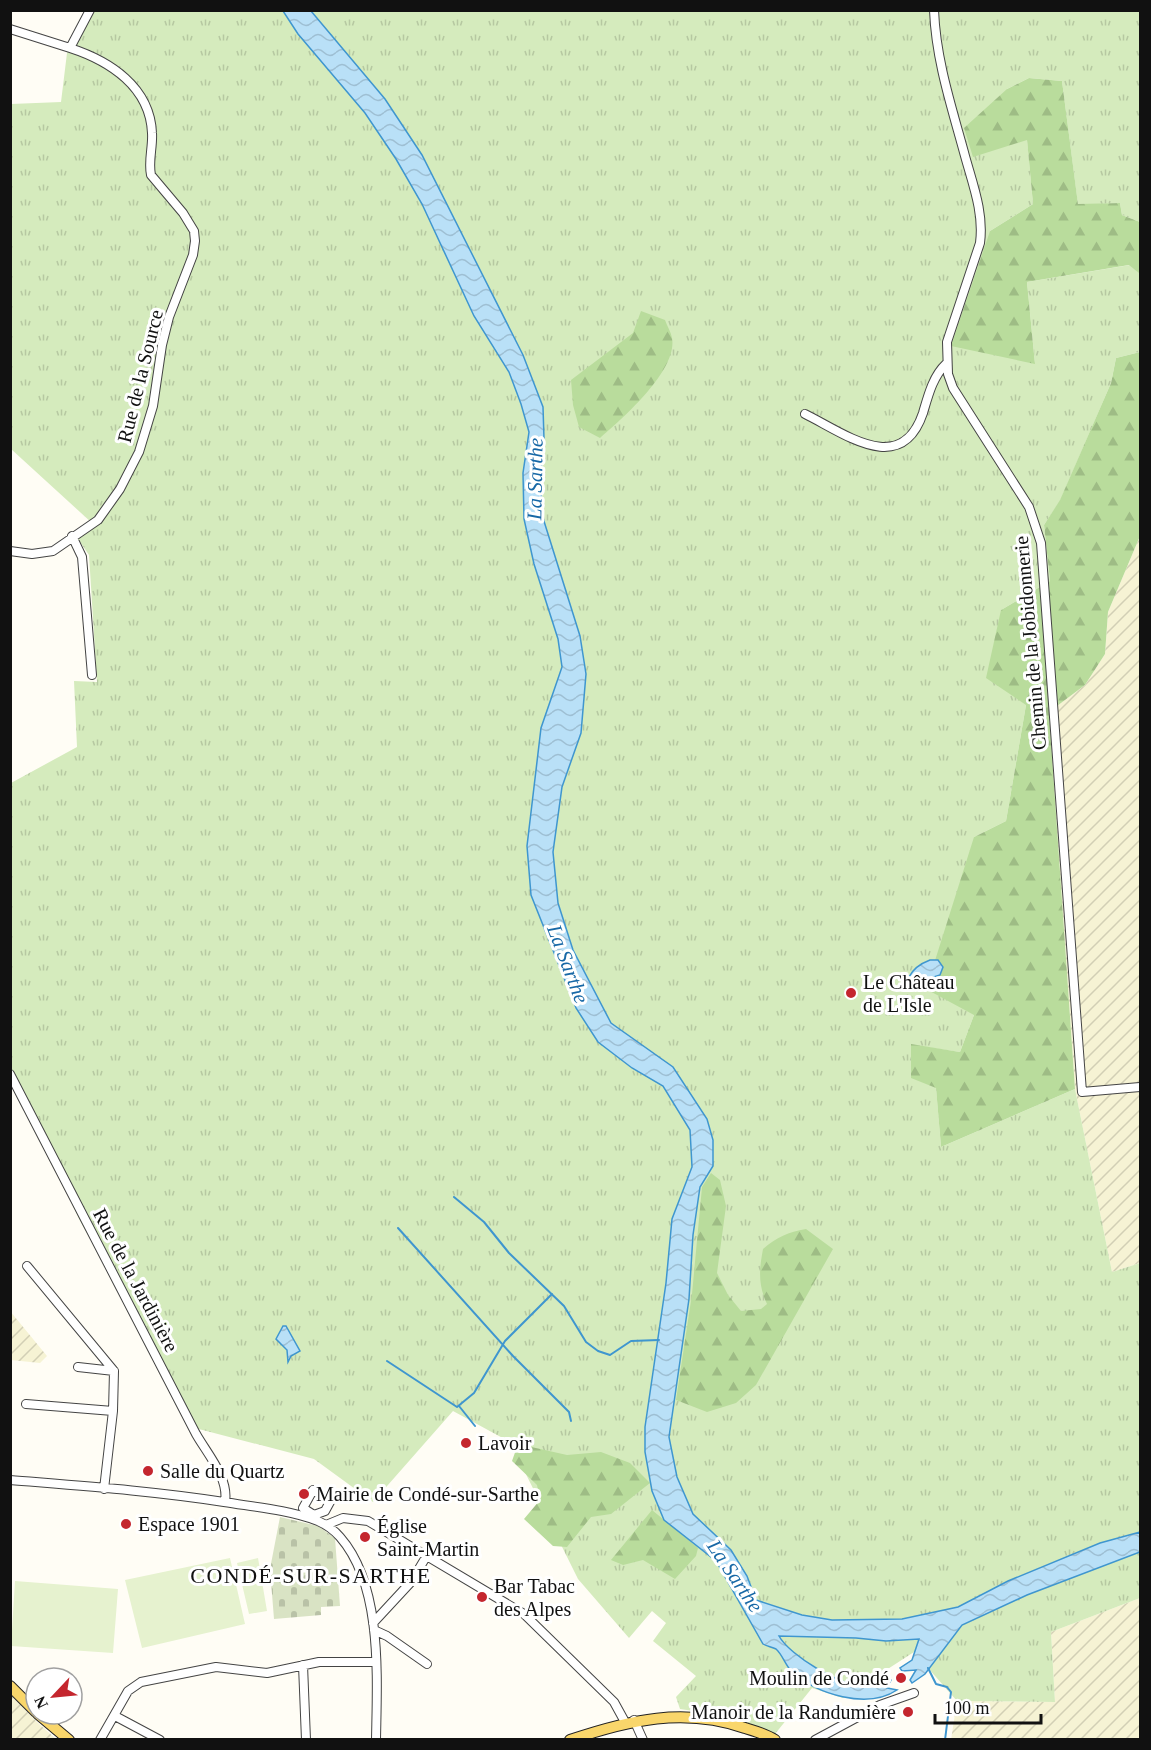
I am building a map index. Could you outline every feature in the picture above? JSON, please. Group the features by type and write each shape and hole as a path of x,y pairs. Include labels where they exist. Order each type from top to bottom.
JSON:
{"main road":[{"path":"10,1686 24,1700"},
{"path":"570,1740 629,1721 670,1717 705,1718 737,1725 775,1740"},
{"path":"52,1726 69,1740"}],"street":[{"path":"70,48 90,10"},
{"name":"Chemin de la Jobidonnerie","path":"934,10 935,39 944,81 979,206 982,228 980,243 947,342 946,364 953,388 1029,507 1041,543 1082,1092 1140,1087"},
{"name":"Rue de la Source","path":"10,29 109,63 143,100 150,119 152,135 150,175 183,213 194,231 195,242 193,255 162,345 153,406 140,452 108,509 98,520 53,551 45,554 10,551"},
{"path":"805,414 872,448 885,448 900,444 919,425 938,371 946,364"},
{"path":"72,536 82,556 92,675"},
{"name":"Rue de la Jardinière","path":"10,1074 193,1429 223,1479 227,1488 225,1502"},
{"path":"27,1266 114,1371 113,1411 104,1489"},
{"path":"78,1367 114,1371"},
{"path":"26,1404 113,1411"},
{"path":"10,1480 225,1502 308,1518 326,1525 340,1536 357,1562 369,1598 374,1627 376,1740"},
{"path":"326,1525 343,1518 360,1518 524,1614 614,1702 643,1740"},
{"path":"374,1627 411,1582 426,1557"},
{"path":"374,1627 427,1664"},
{"path":"100,1740 128,1691 141,1682 216,1667 267,1673 319,1662 375,1662"},
{"path":"303,1665 306,1740"},
{"path":"815,1740 880,1705 914,1692"},
{"path":"115,1716 160,1740"}],"shaded area":[{"path":"1140,536 1140,1263 1112,1272 1075,1089 1049,712 1085,685 1105,654 1108,612"},
{"path":"10,1311 47,1356 40,1363 11,1360"},
{"path":"1140,1598 1140,1739 951,1740 957,1701 1055,1702 1051,1632"},
{"path":"11,1695 24,1708 24,1726 41,1726 56,1739 11,1739"}],"green space":[{"path":"93,11 1140,11 1140,222 1122,215 1120,203 1078,205 1062,81 1029,78 1007,89 1027,139 1033,204 990,231 1035,364 1027,282 1130,265 1140,274 1140,352 1116,358 1111,383 1060,501 1044,525 1050,581 1001,610 1026,705 1006,821 974,837 974,1015 960,1052 911,1045 911,1077 936,1087 941,1147 1075,1089 1112,1272 1140,1263 1140,1598 1051,1632 1055,1702 957,1701 914,1652 843,1698 812,1688 775,1734 734,1717 680,1709 676,1697 696,1676 653,1641 666,1623 652,1611 629,1638 578,1579 510,1442 453,1411 373,1502 314,1459 195,1428 79,1219 11,1072 11,783 77,747 74,681 97,682 89,555 78,539 92,523 11,449 11,104 61,102 67,53"},
{"path":"1029,78 1062,81 1078,204 1120,203 1122,215 1140,222 1140,274 1129,265 1027,282 1035,364 951,346 990,231 1033,204 1027,140 973,157 964,128 1007,89"},
{"path":"641,311 665,320 672,338 672,351 658,379 634,406 600,438 579,427 573,405 571,380 633,333"},
{"path":"1140,352 1140,536 1108,612 1105,654 1085,685 1049,712 1075,1089 941,1147 936,1088 911,1078 911,1044 960,1052 974,1015 926,989 974,837 1006,821 1026,705 986,678 1001,610 1050,581 1044,525 1060,500 1111,383 1116,358"},
{"path":"711,1173 720,1180 726,1206 717,1273 728,1295 741,1311 761,1309 767,1304 761,1284 761,1264 763,1249 773,1241 788,1233 806,1229 833,1249 756,1385 736,1403 707,1412 676,1400 692,1294 702,1187"},
{"path":"518,1444 567,1455 601,1452 630,1463 650,1483 611,1514 591,1517 567,1547 553,1546 524,1519 540,1500 537,1485 512,1461"},
{"path":"652,1510 698,1548 696,1556 675,1579 643,1560 623,1565 611,1560"},
{"path":"280,1517 318,1526 335,1538 340,1606 321,1607 321,1615 274,1619 270,1569"},
{"path":"230,1558 245,1624 142,1648 125,1580"},
{"path":"258,1558 267,1611 249,1614 237,1563"},
{"path":"15,1581 118,1589 113,1653 11,1646"}],"water":[{"name":"La Sarthe","path":"283,11 311,11 385,99 422,155 523,355 543,407 544,439 540,480 543,518 580,636 586,674 581,733 562,787 553,852 558,903 573,950 611,1023 673,1067 707,1119 713,1140 713,1166 700,1187 693,1235 689,1299 669,1437 677,1477 693,1514 731,1550 747,1576 756,1600 802,1615 832,1620 902,1619 958,1607 1008,1581 1100,1543 1140,1532 1140,1552 1027,1595 962,1625 925,1674 912,1683 910,1680 916,1670 902,1671 900,1668 912,1660 919,1639 886,1641 779,1636 805,1661 845,1682 867,1686 888,1676 891,1680 887,1688 897,1690 885,1696 871,1699 843,1697 815,1687 792,1672 776,1649 763,1644 716,1561 664,1520 652,1491 645,1452 645,1427 666,1283 672,1219 692,1167 690,1130 663,1086 632,1068 598,1042 576,1008 531,895 527,846 541,728 562,667 558,639 534,564 524,519 523,473 529,432 509,372 474,316 422,204 396,159 365,113 298,34"},
{"path":"930,960 938,960 943,967 940,975 912,984 909,977 911,974"},
{"path":"283,1326 286,1326 300,1351 291,1356 288,1362 287,1350 276,1339"}],"waterway":[{"path":"454,1197 484,1222 509,1253 564,1306 586,1342 598,1351 610,1355 631,1341 659,1340"},
{"path":"398,1228 513,1356 569,1412 571,1421"},
{"path":"387,1361 457,1407 474,1393 505,1341 552,1294"},
{"path":"459,1406 475,1426"},
{"path":"928,1668 936,1684 947,1687 951,1692 945,1740"}],"place":[{"name":"Le Château de L'Isle","path":"851,993"},
{"name":"Lavoir","path":"466,1443"},
{"name":"Salle du Quartz","path":"148,1471"},
{"name":"Mairie de Condé-sur-Sarthe","path":"304,1494"},
{"name":"Espace 1901","path":"126,1524"},
{"name":"Église Saint-Martin","path":"365,1537"},
{"name":"Bar Tabac des Alpes","path":"482,1597"},
{"name":"Moulin de Condé","path":"901,1678"},
{"name":"Manoir de la Randumière","path":"908,1712"}],"district":[{"name":"CONDÉ-SUR-SARTHE","path":"311,1575"}]}
